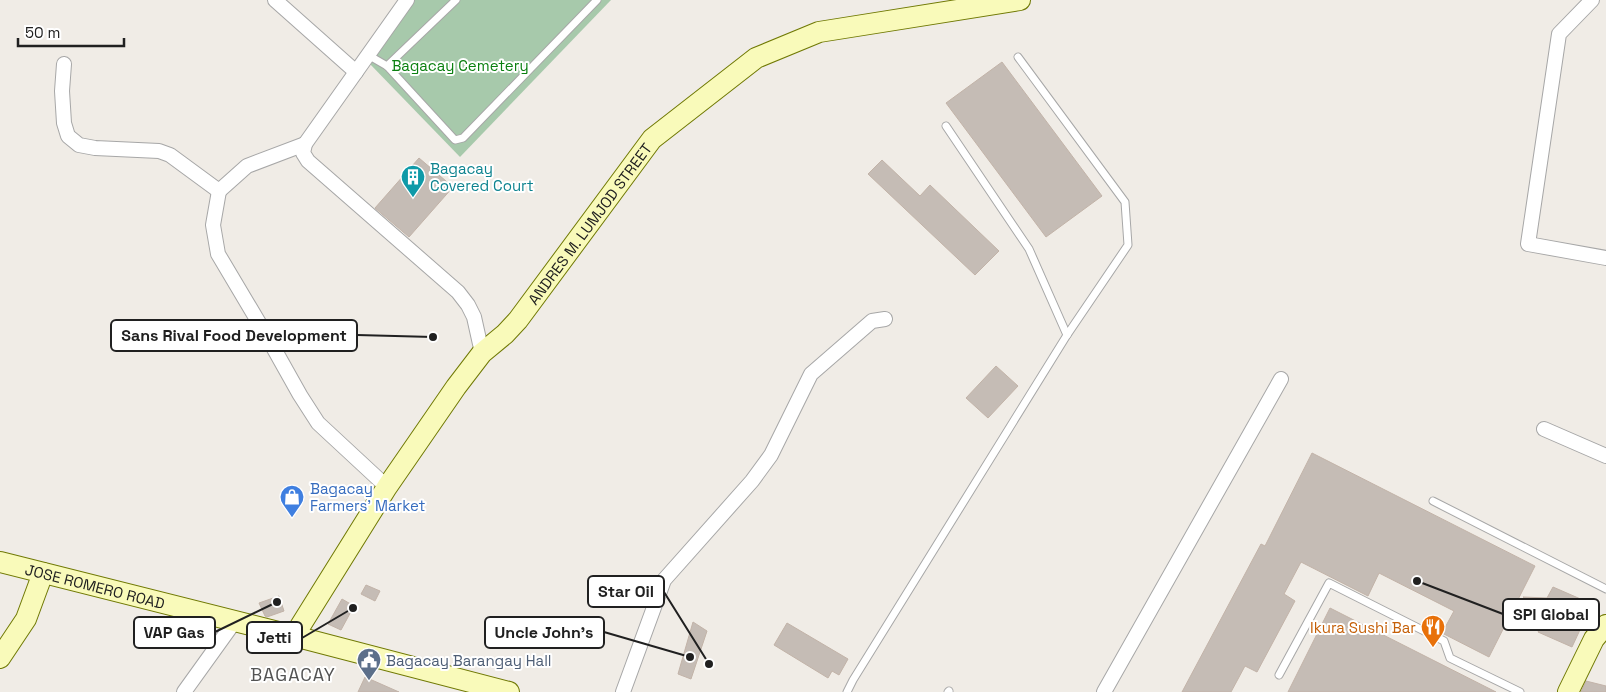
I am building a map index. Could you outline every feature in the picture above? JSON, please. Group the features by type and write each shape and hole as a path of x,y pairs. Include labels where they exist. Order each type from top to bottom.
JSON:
{"main road":[{"name":"ANDRES M. LUMJOD STREET","path":"294,636 387,487 456,387 482,353 505,334 518,320 652,139 756,58 819,32 1020,0"},
{"name":"JOSE ROMERO ROAD","path":"0,562 509,692"},
{"path":"0,658 26,619 43,573"},
{"path":"1568,692 1594,639 1606,625"}],"street":[{"path":"275,0 356,72"},
{"path":"407,0 305,144 303,154 308,161 458,292 474,317 482,353"},
{"path":"1592,0 1560,34 1528,244 1606,258"},
{"path":"64,64 62,91 64,123 68,136 79,145 95,148 159,151 170,155 219,191"},
{"path":"305,144 247,166 219,191 213,224 218,254 318,423 387,487"},
{"path":"623,692 664,580 752,481 771,455 811,374 872,321 885,319"},
{"path":"1104,692 1281,379"},
{"path":"1544,429 1606,456"},
{"path":"184,692 235,621"}],"lane":[{"path":"387,66 456,0"},
{"path":"368,55 387,66 455,140 463,138 597,0"},
{"path":"846,692 1067,334 1128,244 1125,202 1018,56"},
{"path":"946,126 1029,249 1067,334"},
{"path":"1433,501 1606,589"},
{"path":"1278,675 1329,584 1444,641 1450,658 1520,692"}],"green space":[{"name":"Bagacay Cemetery","path":"413,0 611,0 460,157 369,63"}],"building":[{"path":"1002,62 1102,196 1046,237 946,103"},
{"name":"Bagacay Covered Court","path":"419,158 453,187 409,237 375,208"},
{"path":"882,160 920,196 930,185 999,251 975,275 868,174"},
{"path":"996,366 1018,386 988,418 966,398"},
{"path":"1312,453 1535,566 1489,657 1442,633 1454,611 1379,573 1368,596 1301,562 1284,594 1295,601 1257,672 1245,666 1231,692 1182,692 1261,544 1265,546"},
{"path":"366,585 380,591 375,601 361,594"},
{"path":"1553,587 1592,604 1572,647 1538,632 1548,614 1523,597 1547,598"},
{"path":"279,596 284,611 265,616 259,603"},
{"path":"342,599 354,606 341,630 328,624"},
{"path":"1330,608 1496,692 1288,692"},
{"path":"693,622 707,631 691,679 678,674"},
{"path":"787,623 848,659 839,675 832,671 828,678 774,645"},
{"name":"Bagacay Barangay Hall","path":"365,677 399,692 358,692"},
{"path":"1586,681 1606,686 1606,692 1581,692"}],"place":[{"name":"Bagacay Covered Court","path":"413,198"},
{"name":"Sans Rival Food Development","path":"433,337"},
{"name":"Bagacay Farmers' Market","path":"292,518"},
{"name":"SPI Global","path":"1417,581"},
{"name":"VAP Gas","path":"277,602"},
{"name":"Jetti","path":"353,608"},
{"name":"Ikura Sushi Bar","path":"1433,648"},
{"name":"Uncle John's","path":"690,657"},
{"name":"Star Oil","path":"709,664"},
{"name":"Bagacay Barangay Hall","path":"369,681"}],"district":[{"name":"BAGACAY","path":"293,674"}]}
